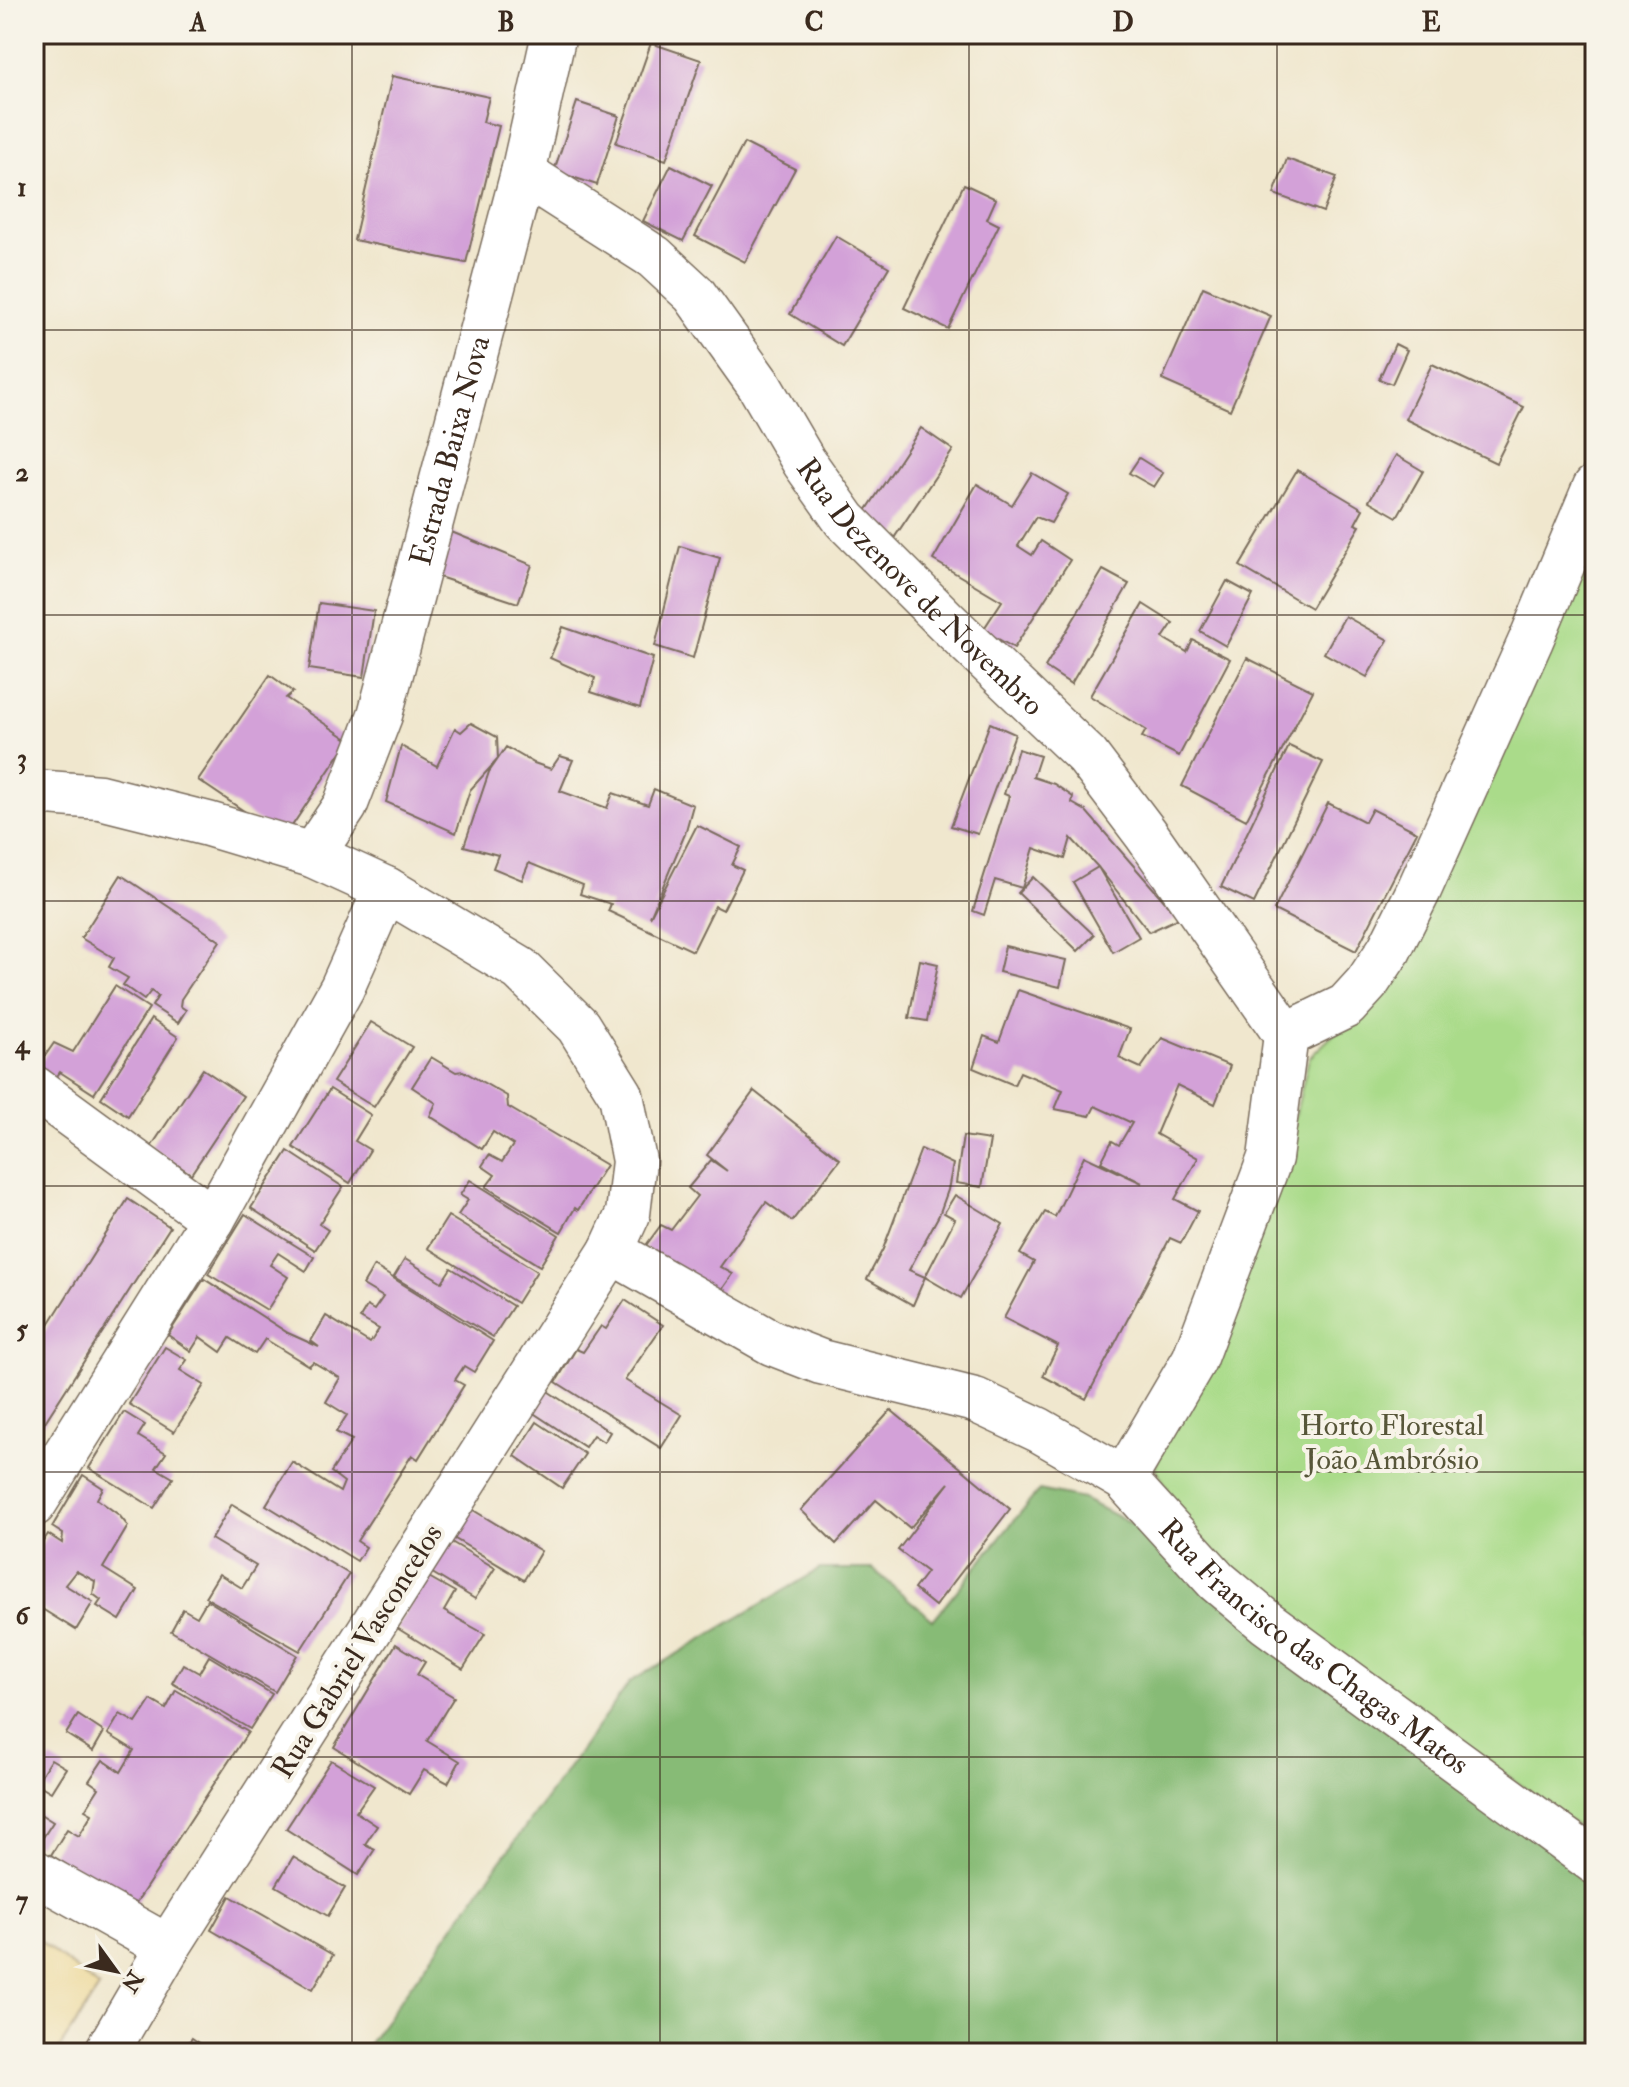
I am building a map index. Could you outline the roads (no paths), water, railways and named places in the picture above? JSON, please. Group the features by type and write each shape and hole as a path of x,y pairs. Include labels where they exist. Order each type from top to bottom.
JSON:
{"street":[{"name":"Estrada Baixa Nova","path":"312,855 345,806 380,715 523,173 554,34"},
{"name":"Rua Dezenove de Novembro","path":"523,173 654,257 694,294 759,385 804,462 845,520 1087,756 1146,834 1286,1035"},
{"path":"1124,1479 1194,1360 1270,1158 1286,1035 1346,1006 1367,983 1389,950 1525,654 1595,487"},
{"name":"Rua Gabriel Vasconcelos","path":"34,792 100,797 208,824 312,855 386,889 520,969 578,1026 614,1083 621,1095 634,1161 628,1214 611,1251 168,1947 106,2053"},
{"path":"34,1504 213,1219 342,988 386,889"},
{"path":"34,1088 213,1219"},
{"name":"Rua Francisco das Chagas Matos","path":"611,1251 772,1343 821,1362 975,1400 1039,1430 1124,1479 1217,1581 1266,1622 1595,1862"},
{"path":"34,1872 168,1947"}],"park label":[{"name":"Horto Florestal João Ambrósio","path":"1392,1442"}]}
